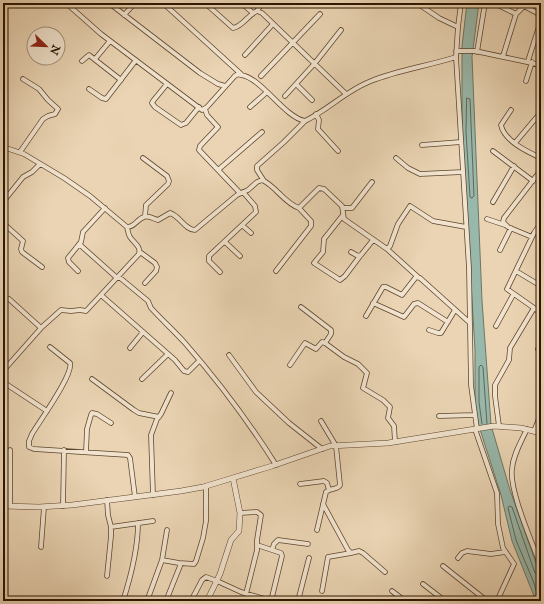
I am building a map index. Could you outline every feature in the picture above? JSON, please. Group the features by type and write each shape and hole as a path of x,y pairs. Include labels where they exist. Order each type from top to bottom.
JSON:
{"street":[{"path":"66,3 110,41 202,110 205,109"},
{"path":"109,3 200,73 218,84 225,86"},
{"path":"124,15 135,3"},
{"path":"164,3 240,74 254,82 296,117 305,120"},
{"path":"205,3 233,28 237,27 255,12 262,3"},
{"path":"241,3 255,12 262,13 346,94"},
{"path":"417,3 439,18 458,27"},
{"path":"461,3 458,27 458,50 456,56 466,227 471,385 478,428 497,493 498,524 505,552 514,564 497,601"},
{"path":"476,52 485,3"},
{"path":"494,3 516,14"},
{"path":"503,56 516,14 524,6 541,15"},
{"path":"261,76 320,14"},
{"path":"526,81 541,20"},
{"path":"245,55 273,24"},
{"path":"285,96 342,30"},
{"path":"95,59 110,41"},
{"path":"458,50 503,56 541,65"},
{"path":"82,61 89,55 121,80"},
{"path":"276,271 311,226 311,221 299,208 284,199 264,181 257,170 257,166 284,142 305,120 346,94 370,81 456,56"},
{"path":"89,89 106,99 136,60"},
{"path":"205,109 236,75 240,74"},
{"path":"20,152 43,119 55,114 58,109 39,89 23,79"},
{"path":"167,84 152,103 155,107 180,125 186,123 199,107"},
{"path":"296,84 312,100"},
{"path":"250,108 267,92"},
{"path":"205,109 207,115 218,127 200,146 199,150 256,209 254,215 208,258 211,264 220,272"},
{"path":"511,110 502,121 501,127 515,143 528,152 541,158"},
{"path":"515,143 541,112"},
{"path":"316,114 319,120 318,129 338,151"},
{"path":"218,170 262,132"},
{"path":"422,145 461,142"},
{"path":"3,147 20,152 64,178 90,196 127,227 129,236 139,247 140,252 155,263 157,267 156,271 145,283"},
{"path":"493,151 533,180"},
{"path":"127,227 132,226 145,216 146,205 168,184 169,181 167,176 142,158"},
{"path":"396,158 408,168 420,174 463,172"},
{"path":"3,202 23,177 32,172 40,164"},
{"path":"493,202 514,166"},
{"path":"506,225 503,222 504,218 541,170"},
{"path":"145,216 158,220 168,214 172,214 189,228 195,230 242,193 260,181 264,181"},
{"path":"343,208 352,208 372,182"},
{"path":"299,208 317,190 321,188 334,198 343,208 344,219 387,249 470,323"},
{"path":"387,249 390,246 398,224 410,206 433,221 466,227"},
{"path":"78,271 69,262 68,258 79,244 83,232 105,208"},
{"path":"343,214 324,239 323,252 314,263 340,280 345,276 373,240"},
{"path":"487,219 506,225 532,237"},
{"path":"3,223 24,241 21,249 22,252 42,267"},
{"path":"541,223 532,237 507,289 513,295 541,313"},
{"path":"242,226 251,233"},
{"path":"500,250 511,228"},
{"path":"225,242 240,256"},
{"path":"79,244 116,277 119,277 148,301 151,308 184,343 249,424 276,465"},
{"path":"3,371 42,327 61,310 86,311 119,277 140,252"},
{"path":"351,252 360,256"},
{"path":"516,271 541,286"},
{"path":"366,316 384,286 402,295 415,277 419,277"},
{"path":"101,295 144,332 186,372 188,372 199,361"},
{"path":"496,326 513,295"},
{"path":"3,300 5,298 9,299 40,327 42,327"},
{"path":"373,303 404,317 414,304 418,303 448,322"},
{"path":"290,365 305,343 316,349 322,342 325,343 331,334 331,330 301,307"},
{"path":"496,426 495,385 509,360 510,348 534,308"},
{"path":"429,330 440,334 455,310"},
{"path":"130,348 144,332"},
{"path":"538,349 541,342"},
{"path":"325,343 344,357 358,364 366,372 367,376 363,383 363,388 383,400 390,407 388,418 394,426 395,442"},
{"path":"50,347 70,363 71,366 65,382 30,438 29,447 34,449 64,450 129,456 135,497"},
{"path":"142,379 168,354"},
{"path":"229,355 256,392 289,423 322,449"},
{"path":"92,379 139,413 159,417"},
{"path":"3,382 46,411"},
{"path":"153,495 151,438 155,424 171,393"},
{"path":"86,452 87,429 92,413 97,414 111,423"},
{"path":"534,431 541,414"},
{"path":"439,416 475,415"},
{"path":"317,530 326,492 338,488 340,485 336,446 321,421"},
{"path":"3,506 62,506 181,491 206,486 276,465 322,449 336,446 395,442 496,426 527,429 541,433"},
{"path":"527,429 517,448 511,476 518,502 541,567"},
{"path":"10,450 10,506"},
{"path":"62,506 64,450"},
{"path":"206,601 217,580 231,540 238,530 240,513 233,478"},
{"path":"300,484 326,482 329,490"},
{"path":"162,560 179,564 194,564 196,561 205,527 206,486"},
{"path":"106,576 111,536 107,500"},
{"path":"322,504 351,553"},
{"path":"41,547 44,507"},
{"path":"240,513 260,513 261,515 255,563 246,594"},
{"path":"111,527 154,522"},
{"path":"123,601 134,565 138,539 138,523"},
{"path":"147,601 162,560 167,530"},
{"path":"272,550 274,544 278,540 308,544"},
{"path":"191,601 204,578 208,577 260,600 270,601 282,556 281,553 257,545"},
{"path":"322,591 328,557 359,551 385,572"},
{"path":"458,558 466,551 491,554 505,552"},
{"path":"298,601 308,558"},
{"path":"166,601 179,569 179,564"},
{"path":"443,566 488,601"},
{"path":"423,584 445,601"},
{"path":"392,591 405,601"}],"water":[{"path":"467,3 479,3 472,57 482,301 491,425 510,490 541,577 541,601 536,601 512,541 501,495 477,420 475,402 475,350 462,133 462,46"}]}
